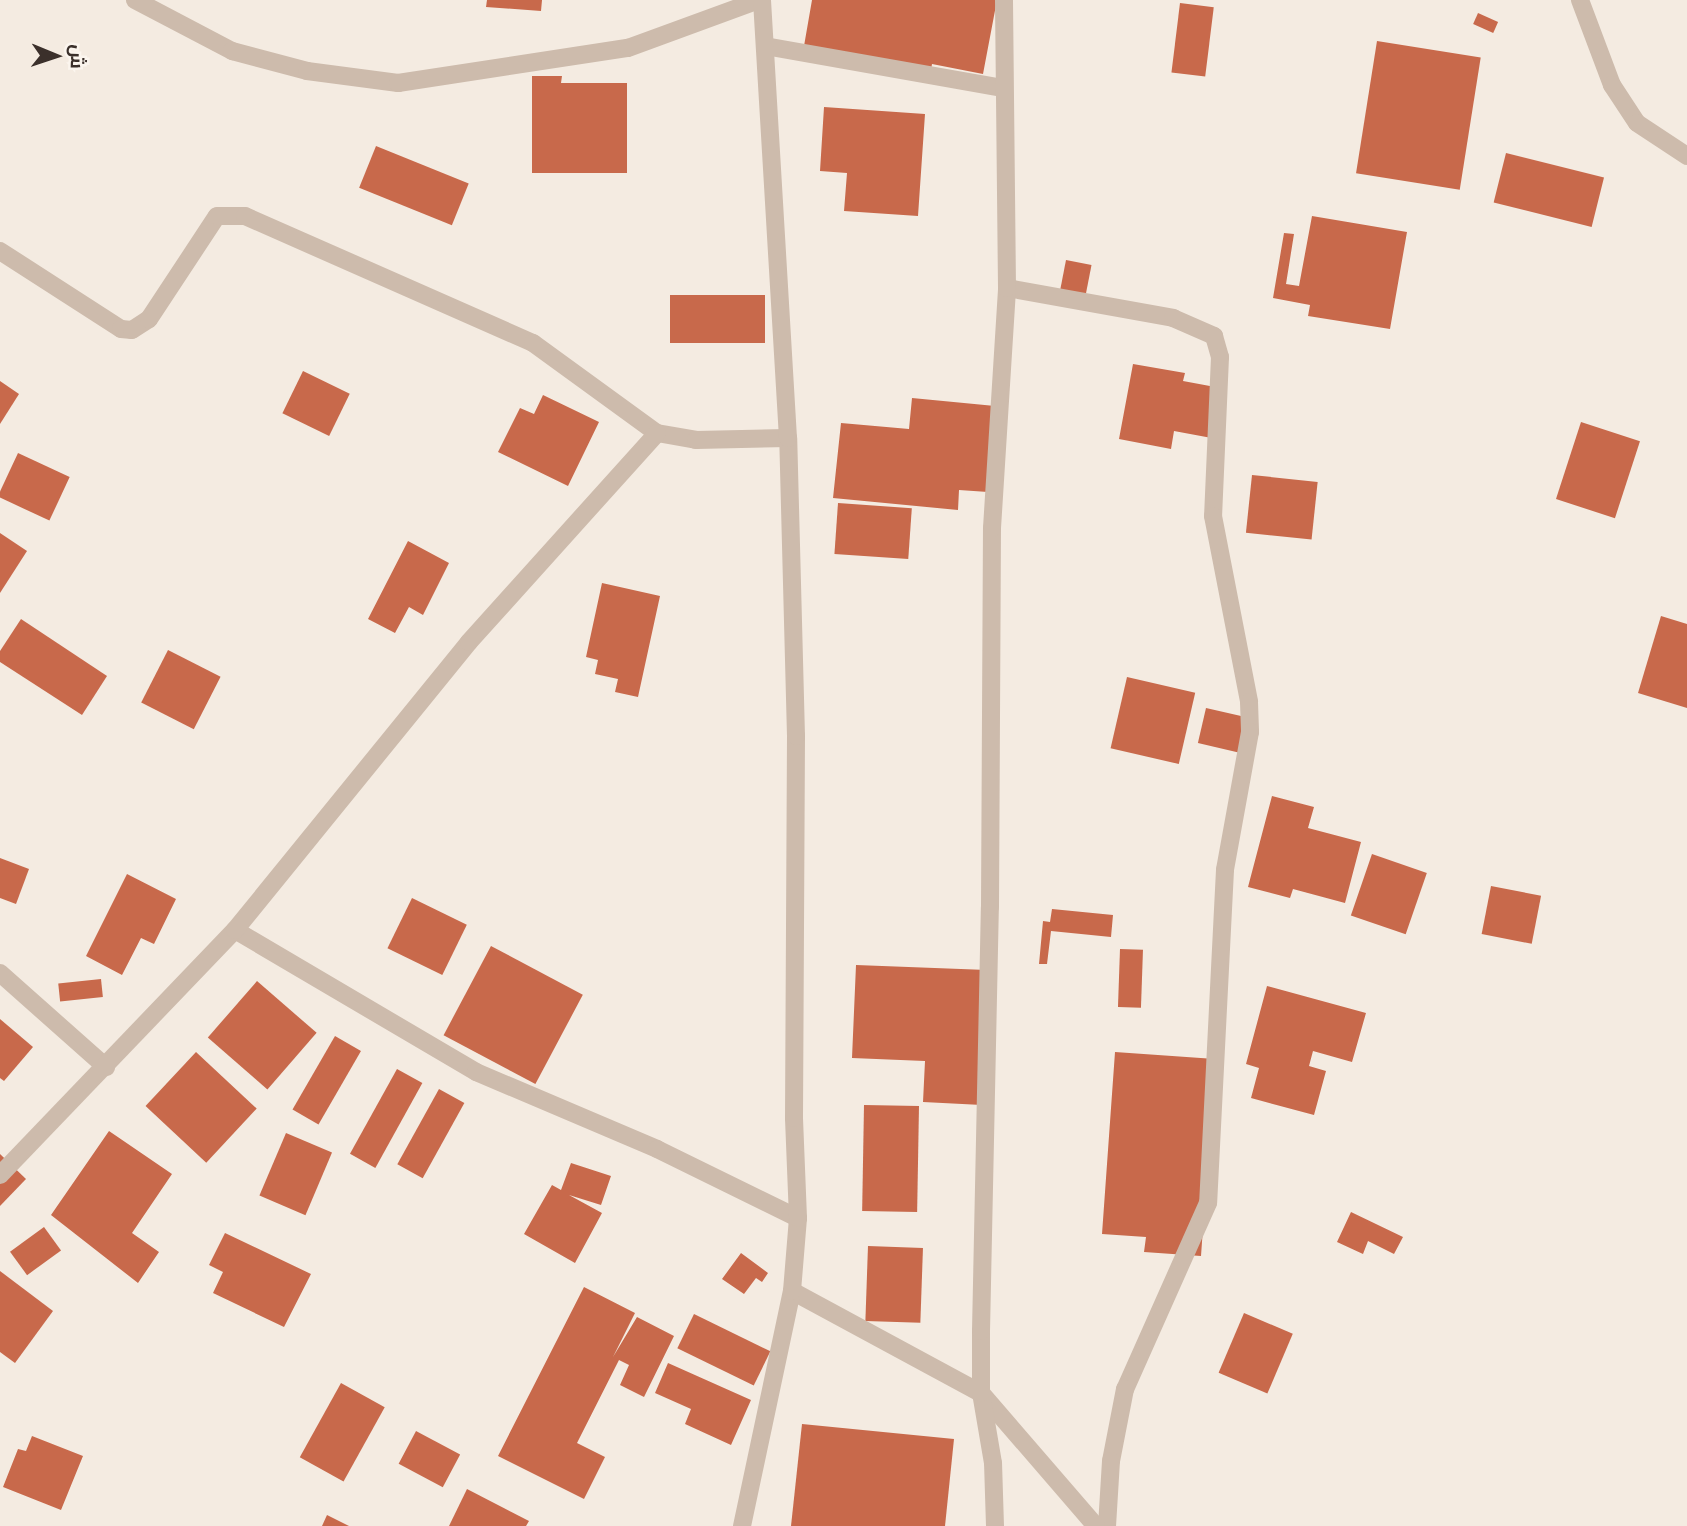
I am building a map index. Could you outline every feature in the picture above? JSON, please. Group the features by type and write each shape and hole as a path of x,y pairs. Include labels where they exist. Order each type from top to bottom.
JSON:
{"street":[{"path":"135,0 232,51 307,71 398,83 628,48 761,0 788,438 796,736 794,1118 799,1218 792,1291 743,1526"},
{"path":"995,1526 993,1463 981,1393 992,528 1007,288 1004,0"},
{"path":"1580,0 1612,85 1637,123 1687,156"},
{"path":"765,46 1003,88"},
{"path":"0,251 121,328 132,330 149,319 217,216 245,216 533,343 657,433 696,440 788,438"},
{"path":"1007,288 1173,318 1214,336 1220,357 1213,516 1249,702 1250,732 1225,870 1208,1203 1125,1389 1111,1461 1107,1526"},
{"path":"0,1175 235,930 469,642 657,433"},
{"path":"235,930 476,1072 657,1149 799,1218"},
{"path":"0,973 106,1067"},
{"path":"792,1291 981,1393 1096,1526"}],"building":[{"path":"487,0 542,0 541,11 486,7"},
{"path":"812,0 997,0 983,74 932,64 931,70 804,46"},
{"path":"1180,3 1214,7 1205,77 1171,72"},
{"path":"1478,13 1498,22 1493,33 1473,24"},
{"path":"1377,41 1481,57 1460,190 1356,173"},
{"path":"532,76 562,76 561,83 627,83 627,173 532,173"},
{"path":"824,107 925,114 918,216 844,211 847,173 820,171"},
{"path":"376,146 469,183 452,225 359,188"},
{"path":"1506,153 1604,177 1592,227 1494,202"},
{"path":"1312,216 1407,232 1390,329 1308,316 1310,305 1273,298 1284,233 1294,234 1286,284 1299,286"},
{"path":"1066,260 1092,265 1085,296 1060,291"},
{"path":"670,295 765,295 765,343 670,343"},
{"path":"1133,364 1185,373 1183,381 1226,389 1217,439 1174,431 1171,449 1119,439"},
{"path":"303,371 350,394 329,436 282,413"},
{"path":"0,381 19,394 0,424"},
{"path":"543,395 599,422 568,486 498,452 520,408 534,414"},
{"path":"912,398 995,406 988,492 959,490 958,510 833,498 841,423 909,429"},
{"path":"1581,422 1640,441 1615,518 1556,499"},
{"path":"18,453 70,477 49,521 0,498 0,492"},
{"path":"1252,475 1318,482 1312,540 1246,533"},
{"path":"838,503 912,508 908,559 834,554"},
{"path":"0,533 27,551 0,593"},
{"path":"408,541 449,563 423,615 409,607 395,633 368,619"},
{"path":"602,583 660,596 638,697 615,692 618,679 595,674 598,660 586,657"},
{"path":"1661,616 1687,624 1687,708 1638,693"},
{"path":"21,619 107,676 82,715 0,662 0,651"},
{"path":"168,650 221,677 194,729 141,703"},
{"path":"1127,677 1195,693 1179,764 1111,748"},
{"path":"1206,708 1251,718 1243,753 1198,743"},
{"path":"1272,796 1314,807 1308,828 1361,842 1345,903 1293,889 1290,898 1248,887"},
{"path":"1372,854 1427,873 1406,934 1351,915"},
{"path":"0,858 29,869 16,904 0,898"},
{"path":"127,874 176,899 154,944 141,938 122,975 86,956"},
{"path":"1491,886 1541,896 1532,944 1482,934"},
{"path":"412,898 467,925 442,975 387,948"},
{"path":"1052,909 1113,915 1111,937 1051,931 1047,964 1039,964 1043,921 1050,922"},
{"path":"491,946 583,995 535,1084 444,1035"},
{"path":"1120,949 1143,950 1141,1008 1118,1007"},
{"path":"856,965 987,970 982,1105 923,1102 925,1061 852,1058"},
{"path":"101,979 103,997 60,1001 58,983"},
{"path":"257,981 317,1033 267,1089 208,1038"},
{"path":"1267,986 1366,1013 1352,1062 1313,1051 1309,1066 1326,1071 1314,1115 1251,1098 1259,1068 1246,1064"},
{"path":"0,1019 33,1047 4,1081 0,1078"},
{"path":"335,1036 361,1051 318,1125 292,1110"},
{"path":"196,1052 257,1109 206,1163 146,1106"},
{"path":"1115,1052 1215,1059 1201,1256 1144,1252 1146,1237 1102,1234"},
{"path":"397,1069 422,1083 375,1168 350,1154"},
{"path":"439,1089 464,1103 423,1178 397,1164"},
{"path":"864,1105 919,1106 917,1212 862,1211"},
{"path":"109,1131 172,1174 132,1233 159,1252 138,1283 51,1215"},
{"path":"286,1133 332,1153 305,1215 259,1196"},
{"path":"0,1154 26,1179 0,1206"},
{"path":"571,1163 611,1176 601,1205 569,1195 602,1213 575,1263 524,1234 552,1185 561,1190"},
{"path":"1351,1212 1403,1237 1394,1254 1368,1241 1363,1254 1337,1242"},
{"path":"44,1227 61,1250 27,1275 10,1252"},
{"path":"225,1233 311,1274 284,1327 213,1293 223,1272 209,1265"},
{"path":"868,1246 923,1248 920,1323 865,1321"},
{"path":"741,1253 768,1273 762,1282 756,1278 744,1294 722,1279"},
{"path":"0,1271 53,1311 15,1363 0,1352"},
{"path":"584,1287 635,1313 613,1357 637,1317 674,1336 644,1397 620,1385 629,1365 619,1360 577,1443 605,1457 584,1499 498,1456"},
{"path":"1244,1313 1293,1334 1267,1394 1219,1373"},
{"path":"694,1314 770,1351 754,1385 677,1348"},
{"path":"668,1363 751,1400 731,1445 685,1424 691,1409 655,1393"},
{"path":"341,1383 385,1407 344,1482 300,1457"},
{"path":"802,1424 954,1439 945,1526 791,1526"},
{"path":"416,1431 460,1454 443,1487 399,1464"},
{"path":"32,1436 83,1456 61,1510 3,1487 18,1449 26,1451"},
{"path":"467,1489 529,1521 526,1526 449,1526"},
{"path":"327,1515 349,1526 322,1526"}]}
